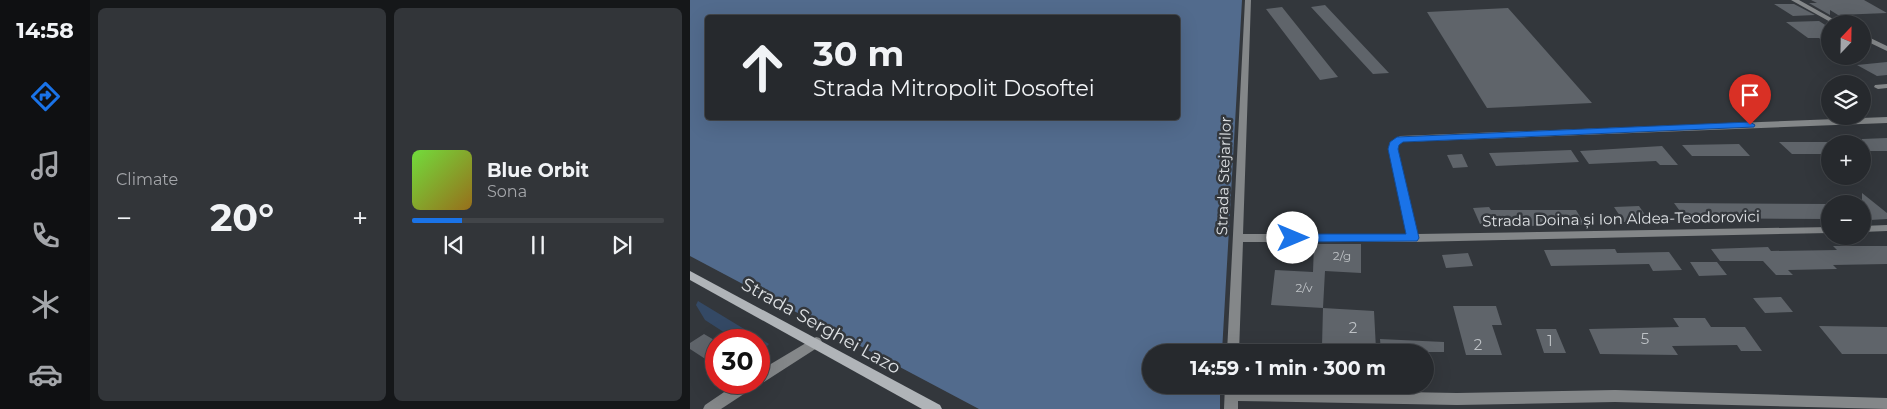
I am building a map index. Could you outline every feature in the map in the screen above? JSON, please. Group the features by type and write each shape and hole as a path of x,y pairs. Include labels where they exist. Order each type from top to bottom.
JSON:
{"street":[{"name":"Strada Stejarilor","path":"1233,344 1248,0"},
{"path":"1794,0 1822,15"},
{"path":"1871,41 1887,49"},
{"path":"1413,238 1394,144 1400,139 1887,120"},
{"path":"1871,229 1887,228"},
{"name":"Strada Doina și Ion Aldea-Teodorovici","path":"1238,238 1413,238 1821,230"},
{"name":"Strada Serghei Lazo","path":"690,275 816,342 935,409"},
{"path":"770,371 816,342"},
{"path":"710,409 733,394"},
{"path":"1232,396 1456,399 1615,396 1887,404"}],"shaded area":[{"path":"690,0 1242,0 1222,344 1142,344 1142,394 1220,394 1220,409 979,409 690,256"},
{"path":"698,301 744,329 719,329 705,320 696,305"}],"building":[{"path":"1811,0 1864,0 1887,13 1838,15 1830,10 1830,15 1809,3 1817,3"},
{"path":"1774,4 1794,4 1815,15 1793,16"},
{"path":"1325,5 1389,73 1373,74 1311,7"},
{"path":"1282,7 1338,77 1320,80 1266,9"},
{"path":"1508,8 1592,103 1487,108 1427,12"},
{"path":"1819,21 1821,22 1821,39 1808,38 1786,22"},
{"path":"1887,62 1887,75 1877,76 1857,65"},
{"path":"1887,138 1887,151 1871,151 1871,139"},
{"path":"1779,142 1821,142 1821,154 1792,154"},
{"path":"1739,144 1750,156 1692,156 1682,145"},
{"path":"1662,146 1678,165 1660,165 1656,161 1589,164 1580,151"},
{"path":"1571,150 1579,162 1496,166 1489,153"},
{"path":"1462,154 1468,167 1453,168 1447,155"},
{"path":"1871,200 1887,213 1887,219 1871,220"},
{"path":"1674,203 1821,204 1821,219 1685,218"},
{"path":"1639,206 1650,222 1624,222 1614,207"},
{"path":"1489,207 1491,210 1576,210 1585,225 1517,226 1516,222 1480,224 1473,208"},
{"path":"1314,244 1361,244 1361,273 1325,271 1323,308 1271,305 1275,270 1313,272"},
{"path":"1833,246 1887,246 1887,264 1833,265 1837,269 1788,270 1793,275 1776,275 1763,261 1720,261 1711,249 1768,247 1771,251 1837,250"},
{"path":"1615,249 1617,253 1669,252 1682,270 1653,271 1649,264 1551,266 1544,250"},
{"path":"1468,253 1473,266 1446,268 1442,255"},
{"path":"1690,262 1717,262 1727,275 1699,276"},
{"path":"1781,297 1793,312 1765,313 1753,298"},
{"path":"1453,306 1496,306 1502,325 1492,325 1502,355 1466,355"},
{"path":"1323,308 1374,311 1376,344 1322,344"},
{"path":"1673,318 1705,318 1711,327 1745,327 1762,351 1741,351 1737,345 1672,346 1678,355 1600,354 1589,329 1679,327"},
{"path":"1819,326 1887,327 1887,354 1842,354"},
{"path":"1536,329 1556,329 1566,353 1544,353"},
{"path":"705,335 705,359 690,349 690,343"},
{"path":"1380,339 1444,342 1444,352 1434,352 1434,344 1380,344"}],"route":[{"path":"1293,238 1413,238 1393,149 1396,141 1400,139 1750,125"}]}
